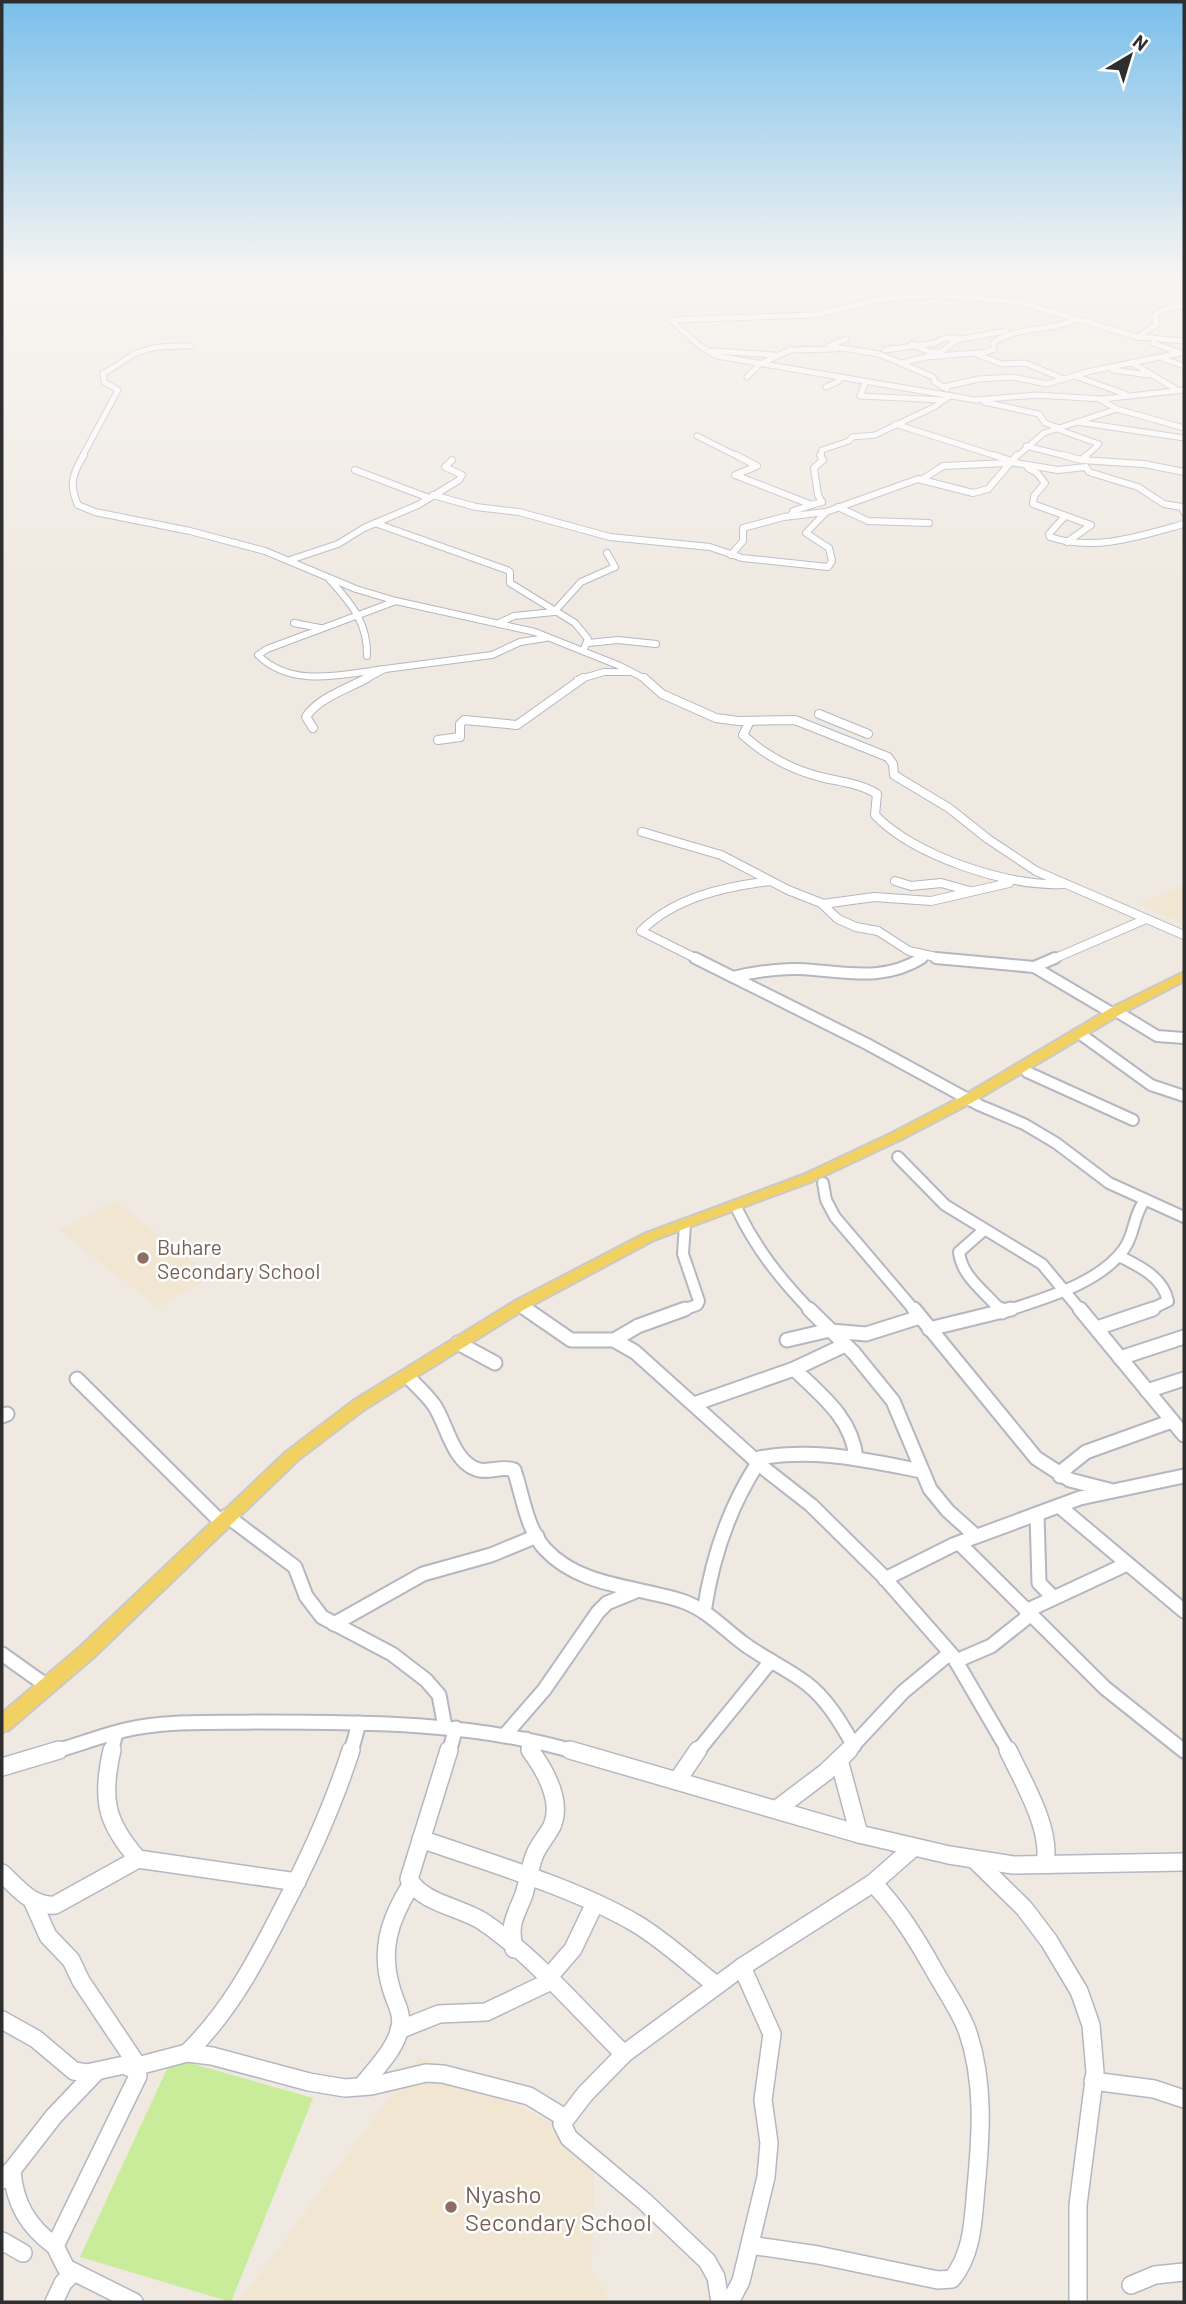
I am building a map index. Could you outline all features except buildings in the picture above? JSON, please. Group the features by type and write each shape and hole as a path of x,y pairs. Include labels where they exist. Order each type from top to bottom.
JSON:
{"main road":[{"path":"2,1724 87,1652 292,1456 359,1405 520,1305 649,1237 815,1175 968,1099 1114,1012 1184,976"}],"street":[{"path":"112,387 118,390 73,474 71,485 74,502 94,512 211,536 265,551 327,577 396,601 499,623 552,638 631,672 647,680 669,697 702,713 730,721 795,720 880,754 893,764 894,775 899,780 949,808 1021,861 1065,884 1184,936"},
{"path":"863,387 860,396 943,400"},
{"path":"888,387 970,400 1038,395 1099,399 1182,392"},
{"path":"943,387 970,400"},
{"path":"1009,397 1035,392 1040,387"},
{"path":"1105,387 1130,395"},
{"path":"791,516 793,511 822,502 818,495 814,468 823,460 821,450 849,441 852,437 875,435 934,407 950,396"},
{"path":"1099,399 1117,409 1184,428"},
{"path":"978,400 1039,414 1045,423 1098,444 1095,450 1081,460"},
{"path":"923,479 977,492 992,487 1010,462 1044,433 1117,409"},
{"path":"1074,422 1184,438"},
{"path":"895,424 1037,472 1045,483 1034,496 1033,504 1091,525 1067,542"},
{"path":"697,436 757,466 734,475 811,505"},
{"path":"1026,446 1081,460 1144,464 1184,472"},
{"path":"288,561 338,544 431,497 461,478 462,475 445,467 452,460"},
{"path":"731,555 743,541 743,528 791,516 826,512 923,479 943,466 1010,462 1058,470 1087,468 1089,472 1139,487 1164,504 1182,507 1184,512"},
{"path":"355,470 431,497 477,507 519,512 600,535 710,547 731,555 830,566 832,560 827,547 806,533 826,512"},
{"path":"838,507 865,520 929,523"},
{"path":"1065,516 1049,534 1052,538 1067,542 1115,540 1184,524"},
{"path":"376,523 503,568 510,572 510,583 579,626 588,643"},
{"path":"499,623 523,614 554,612 581,582 615,567 607,553"},
{"path":"327,577 358,615 369,639 367,656"},
{"path":"396,601 263,650 259,657 304,678 492,655 520,642 552,638 572,639"},
{"path":"294,623 326,628"},
{"path":"588,643 618,640 656,644"},
{"path":"583,651 588,643"},
{"path":"313,728 306,717 311,710 337,693 386,668"},
{"path":"438,740 460,737 460,724 464,720 517,725 570,684 598,673 631,672"},
{"path":"820,713 868,734"},
{"path":"730,721 744,730"},
{"path":"750,721 743,735 750,743 782,761 823,778 873,791 877,797 874,815 909,845 940,855 980,874 1013,882 1065,884"},
{"path":"642,832 707,849 823,904 838,919 856,927 878,931 901,946 925,956 1034,967 1157,1036 1184,1038"},
{"path":"770,881 728,887 695,897 641,930 867,1044 968,1099 1041,1133 1109,1183 1184,1217"},
{"path":"895,881 911,886 941,883 975,892"},
{"path":"823,904 874,897 931,901 1013,882"},
{"path":"1034,967 1146,919"},
{"path":"1138,928 1184,936"},
{"path":"733,977 796,968 873,976 917,962 925,956"},
{"path":"1079,1033 1151,1085 1184,1096"},
{"path":"1027,1072 1133,1120"},
{"path":"898,1157 945,1205 1042,1264 1184,1434"},
{"path":"824,1183 826,1200 835,1217 1018,1433 1036,1458 1060,1476 1080,1486 1108,1490"},
{"path":"929,1329 1002,1312 1046,1297 1095,1274 1119,1256 1132,1238 1134,1217 1145,1200"},
{"path":"738,1211 747,1233 764,1260 846,1346 894,1402 906,1426 926,1483 936,1497 976,1536"},
{"path":"520,1305 578,1342 614,1340 638,1326 697,1305 699,1301 683,1262 681,1239 685,1224"},
{"path":"984,1230 959,1252 959,1258 968,1273 1002,1312"},
{"path":"1097,1328 1162,1306 1168,1301 1163,1288 1148,1273 1119,1256"},
{"path":"694,1404 794,1369 866,1334 920,1317"},
{"path":"788,1340 831,1331 866,1334"},
{"path":"1120,1358 1184,1337"},
{"path":"614,1340 635,1352 756,1461 820,1514 886,1579 953,1657 1007,1748 1034,1805 1044,1836 1047,1853 1045,1863"},
{"path":"458,1343 495,1363"},
{"path":"794,1369 847,1425 856,1446 856,1458"},
{"path":"407,1376 428,1396 450,1438 470,1465 482,1471 508,1467 514,1470 537,1536 547,1551 590,1578 635,1592 683,1601 704,1612 806,1683 825,1700 854,1746"},
{"path":"1147,1391 1184,1379"},
{"path":"77,1380 224,1519 287,1559 301,1577 303,1588 322,1617 393,1654 426,1680 439,1695 450,1727 409,1879 411,1885 424,1895 468,1914 491,1928 549,1979 624,2054"},
{"path":"1060,1476 1061,1472 1086,1452 1172,1421"},
{"path":"704,1612 711,1565 737,1497 756,1461 791,1451 856,1458 922,1471"},
{"path":"886,1579 959,1543 1059,1506 1108,1490 1184,1476"},
{"path":"1059,1506 1184,1611"},
{"path":"1037,1514 1035,1549 1039,1583 1053,1597"},
{"path":"334,1624 423,1574 491,1555 537,1536"},
{"path":"959,1543 1125,1707 1184,1751"},
{"path":"777,1809 854,1746 901,1692 953,1657 991,1646 1028,1613 1053,1597 1105,1577 1127,1564"},
{"path":"505,1735 544,1690 598,1612 607,1603 635,1592"},
{"path":"2,1654 47,1686"},
{"path":"677,1781 695,1754 771,1661"},
{"path":"2,1767 116,1733 176,1723 359,1723 450,1727 526,1739 859,1834 975,1860 1013,1865 1184,1862"},
{"path":"187,2053 209,2034 229,2009 297,1882 336,1801 359,1723"},
{"path":"116,1733 104,1782 106,1810 111,1824 138,1859"},
{"path":"514,1949 510,1930 535,1853 551,1830 554,1808 546,1772 529,1749 526,1739"},
{"path":"839,1760 859,1834"},
{"path":"421,1839 528,1876 595,1903 638,1925 716,1985"},
{"path":"720,2302 716,2277 707,2261 644,2201 569,2138 563,2130 565,2118 624,2054 742,1967 873,1883 914,1847"},
{"path":"2,1873 32,1900 46,1907 55,1905 138,1859 297,1882"},
{"path":"975,1860 1024,1908 1083,2000 1093,2033 1093,2102 1077,2210 1075,2249 1078,2302"},
{"path":"750,2245 805,2252 938,2280 952,2279 965,2261 974,2209 980,2120 972,2048 967,2029 918,1940 894,1905 873,1883"},
{"path":"362,2086 387,2053 399,2030 400,2010 386,1972 384,1945 396,1912 411,1885"},
{"path":"32,1900 48,1936 71,1960 84,1987 119,2034 136,2066 138,2076 55,2246"},
{"path":"399,2030 439,2014 486,2012 549,1979 573,1949 595,1903"},
{"path":"730,2302 741,2281 750,2245 766,2177 769,2143 763,2100 772,2034 742,1967"},
{"path":"2,2020 41,2042 75,2072 97,2071 121,2064 136,2066 187,2053 234,2060 249,2068 345,2088 426,2073 443,2074 528,2096 565,2118"},
{"path":"97,2071 54,2116 7,2175 15,2188 30,2228 55,2246 60,2260 73,2273 134,2302"},
{"path":"1093,2081 1154,2089 1184,2099"},
{"path":"2,2241 23,2253"},
{"path":"1131,2285 1155,2275 1184,2272"},
{"path":"54,2302 63,2283 73,2273"}],"shaded area":[{"path":"1184,884 1184,924 1139,904"},
{"name":"Buhare Secondary School","path":"114,1201 213,1276 158,1307 59,1230"},
{"name":"Nyasho Secondary School","path":"419,2057 595,2144 592,2270 612,2302 239,2302"}],"green space":[{"path":"172,2058 313,2098 231,2302 80,2257"}],"place":[{"name":"Buhare Secondary School","path":"143,1258"},
{"name":"Nyasho Secondary School","path":"451,2207"}]}
